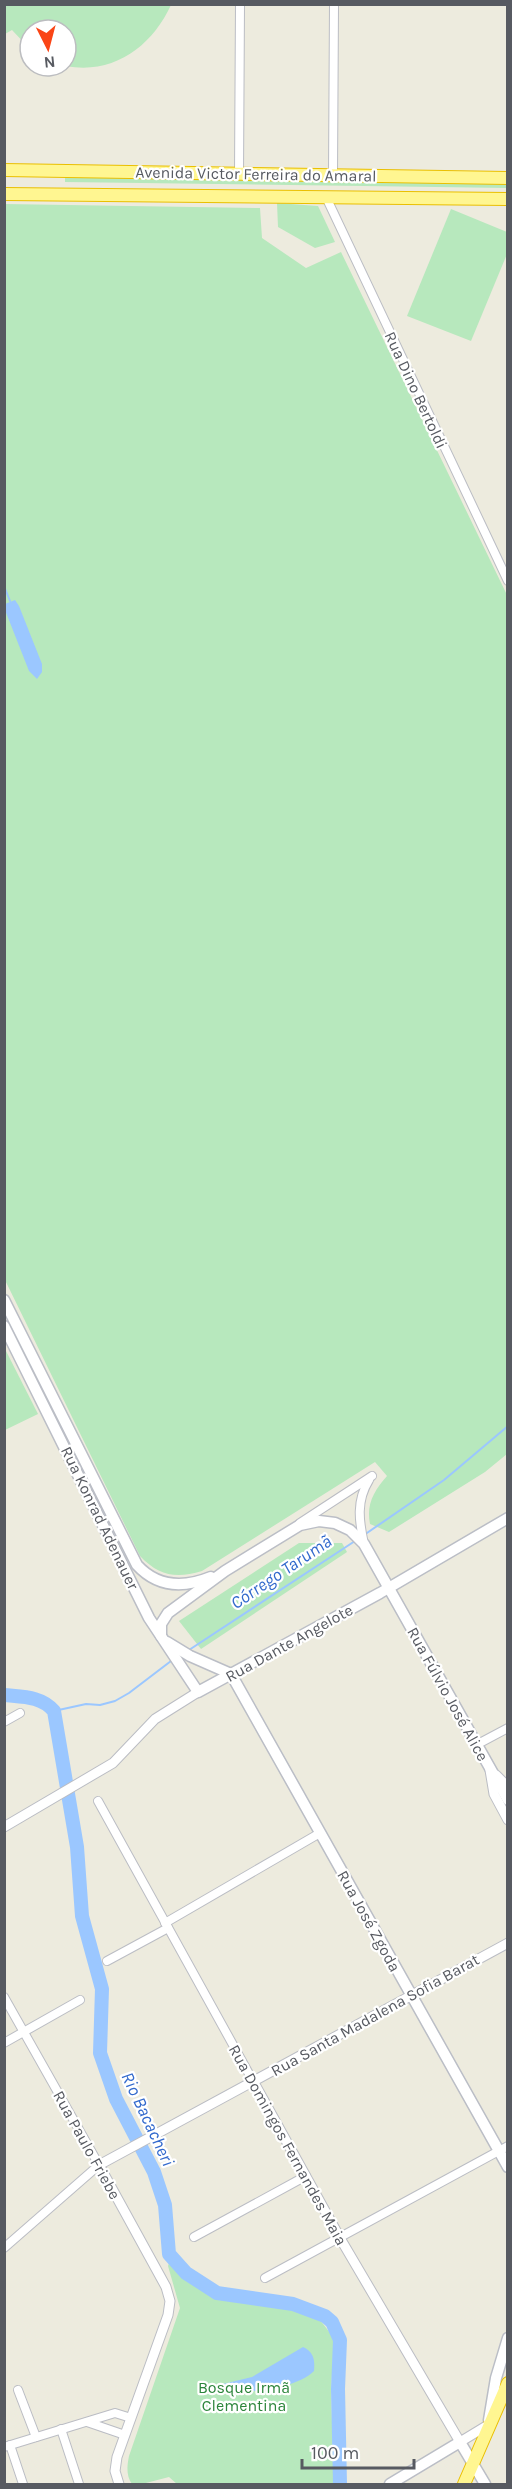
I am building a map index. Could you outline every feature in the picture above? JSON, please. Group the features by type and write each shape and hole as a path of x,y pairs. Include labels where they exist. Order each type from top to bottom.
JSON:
{"highway":[{"name":"Avenida Victor Ferreira do Amaral","path":"4,170 507,178"},
{"path":"32,171 38,176 40,182 38,189 32,194"},
{"path":"61,171 54,182 61,194"},
{"name":"Avenida Victor Ferreira do Amaral","path":"4,194 507,200"},
{"path":"464,2484 507,2383"}],"main road":[{"name":"Rua Konrad Adenauer","path":"4,1300 137,1565 158,1581 177,1585 201,1581 225,1571"},
{"name":"Rua Konrad Adenauer","path":"4,1326 144,1608 163,1638 174,1650 231,1674"},
{"name":"Rua Dante Angelote","path":"198,1692 389,1588 507,1518"},
{"path":"163,1638 161,1624 168,1613 225,1571 291,1529 310,1522 327,1521 358,1532"},
{"name":"Rua Fúlvio José Alice","path":"358,1532 507,1800"},
{"path":"174,1650 179,1664 198,1692"},
{"name":"Rua José Zgoda","path":"231,1674 411,1995 503,2149 507,2167"},
{"path":"488,2425 496,2378 507,2338"},
{"path":"390,2484 460,2442"},
{"name":"Rua Domingos Fernandes Maia","path":"460,2442 485,2484"}],"street":[{"path":"239,174 240,4"},
{"path":"333,175 334,4"},
{"name":"Rua Dino Bertoldi","path":"326,197 507,581"},
{"path":"291,1529 372,1476 360,1503 358,1532"},
{"name":"Rua Dante Angelote","path":"4,1827 113,1763 164,1712 198,1692"},
{"path":"4,1722 20,1713"},
{"path":"476,1745 507,1728"},
{"path":"490,1770 507,1787"},
{"path":"490,1770 494,1794 507,1820"},
{"name":"Rua Domingos Fernandes Maia","path":"98,1802 340,2238 460,2442"},
{"path":"107,1961 320,1833"},
{"name":"Rua Santa Madalena Sofia Barat","path":"4,2248 99,2165 507,1942"},
{"name":"Rua Paulo Friebe","path":"4,1997 99,2165 168,2294 168,2315 131,2418"},
{"path":"4,2043 80,2000"},
{"path":"265,2278 503,2149"},
{"path":"194,2237 306,2176"},
{"path":"18,2390 36,2437"},
{"path":"23,2484 7,2446 115,2413 131,2418 116,2464 116,2477 119,2484"},
{"path":"87,2422 125,2435"},
{"path":"460,2442 488,2425"},
{"path":"61,2429 79,2484"}],"green space":[{"path":"5,4 171,4 163,20 142,45 115,61 100,66 78,67 78,18 18,18 18,36 12,30 5,34"},
{"path":"65,176 507,183 508,188 65,182"},
{"path":"277,203 318,206 335,242 315,248 278,227"},
{"path":"5,204 260,208 262,238 306,268 341,252 507,595 507,1454 485,1472 389,1532 370,1524 369,1510 372,1498 387,1476 375,1462 202,1571 184,1575 161,1572 140,1556 5,1280"},
{"path":"451,209 507,232 507,254 471,341 407,316"},
{"path":"5,1349 38,1414 4,1430"},
{"path":"299,1543 342,1543 347,1552 201,1649 179,1621"},
{"name":"Bosque Irmã Clementina","path":"171,2257 186,2274 217,2294 288,2309 320,2320 334,2338 331,2391 334,2484 177,2484 169,2477 142,2484 132,2484 128,2471 129,2456 180,2308 168,2266"}],"water":[{"path":"15,600 42,664 42,672 37,679 29,671 5,610 5,604"},
{"path":"303,2347 310,2351 314,2363 314,2371 307,2377 288,2385 230,2394 223,2384 252,2377"}],"waterway":[{"path":"4,586 10,601"},
{"name":"Córrego Tarumã","path":"364,1535 444,1480 508,1426"},
{"name":"Córrego Tarumã","path":"189,1650 355,1541"},
{"name":"Córrego Tarumã","path":"54,1711 115,1701 171,1661"},
{"name":"Rio Bacacheri","path":"4,1695 37,1700 54,1711 77,1847 82,1916 102,1989 100,2053 116,2099 154,2172 165,2205 169,2254 186,2273 217,2293 293,2304 325,2316 332,2322 340,2340 338,2389 340,2484"}]}
